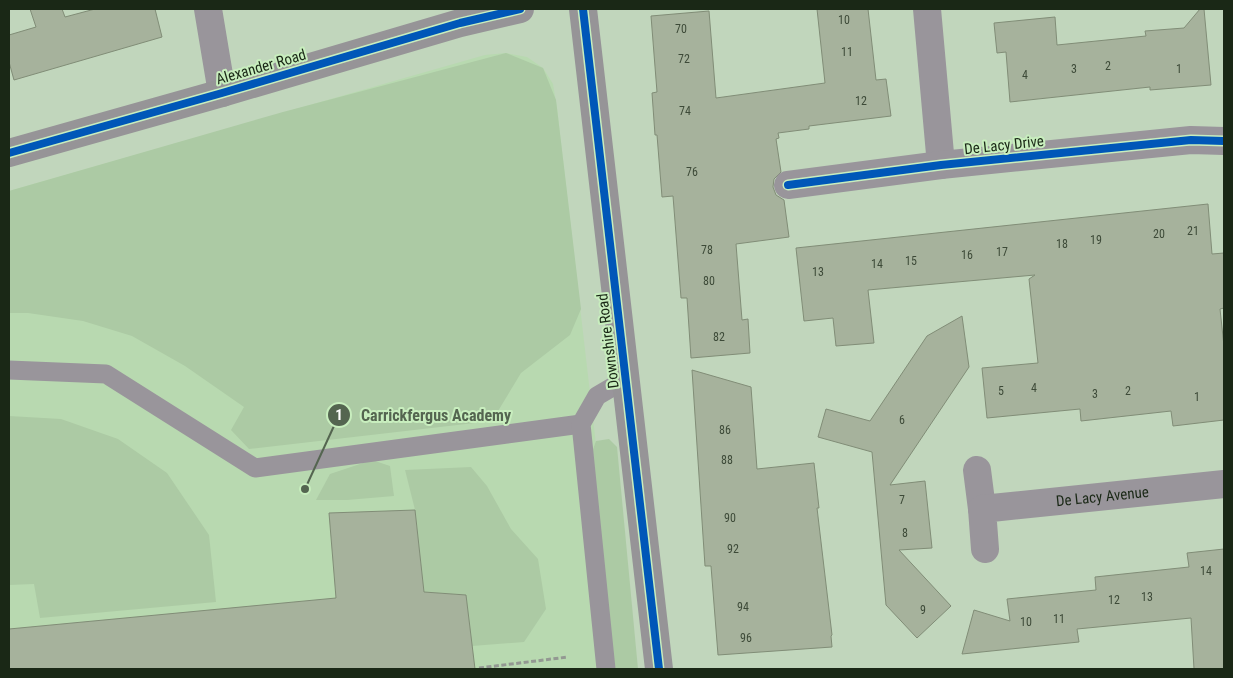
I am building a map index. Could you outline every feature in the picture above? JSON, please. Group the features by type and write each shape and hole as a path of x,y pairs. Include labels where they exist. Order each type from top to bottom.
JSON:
{"street":[{"path":"208,9 222,93"},
{"name":"Alexander Road","path":"9,153 460,23 520,9"},
{"name":"Downshire Road","path":"583,9 659,669"},
{"path":"927,9 941,165"},
{"name":"De Lacy Drive","path":"788,185 941,165 1191,140 1224,141"},
{"path":"977,470 985,549"},
{"name":"De Lacy Avenue","path":"982,509 1224,484"}],"lane":[{"path":"9,370 106,374 255,468 581,424"},
{"path":"606,669 581,424 597,396 626,379"}],"path":[{"path":"479,668 568,656"}],"shaded area":[{"path":"506,53 527,57 543,68 553,84 622,669 9,669 9,191 485,55"},
{"path":"506,53 543,68 556,100 581,309 570,335 521,373 492,421 249,449 231,430 244,407 185,366 132,336 83,321 28,313 9,313 9,191 283,112"},
{"path":"9,416 61,419 118,439 167,473 209,535 216,602 40,618 34,584 9,585"},
{"path":"609,439 617,447 638,669 611,669 591,455 596,441"},
{"path":"372,460 390,466 394,496 347,500 316,500 330,474"},
{"path":"471,467 487,486 511,529 538,559 546,609 524,642 472,646 466,595 424,592 415,510 405,470"}],"building":[{"path":"30,9 62,9 65,17 95,9 155,9 162,37 14,80 9,62 9,35 36,27"},
{"path":"817,9 868,9 876,80 886,79 891,116 809,126 809,129 778,133 779,138 776,139 781,172 774,179 773,187 776,195 784,200 789,237 736,244 742,320 748,319 750,353 691,358 687,298 681,298 673,196 662,197 652,93 657,92 651,16 709,11 716,98 825,83"},
{"path":"1200,9 1204,9 1211,85 1150,90 1150,87 1010,102 1006,52 997,53 994,23 1055,17 1057,45 1146,36 1145,31 1184,28"},
{"path":"1208,204 1212,254 1224,253 1224,308 1220,309 1224,346 1224,420 1173,426 1171,411 1081,421 1080,409 987,418 982,368 1038,363 1029,279 1035,275 868,290 874,343 836,346 833,318 804,321 796,248"},
{"path":"962,316 969,367 890,485 925,481 932,548 899,550 951,606 917,638 886,605 872,452 818,437 826,409 870,421 927,336"},
{"path":"692,370 751,387 757,469 814,463 832,647 718,655 711,566 705,566"},
{"path":"415,510 424,592 466,595 475,669 9,669 9,629 336,598 329,513"},
{"path":"1224,549 1224,669 1194,669 1191,618 1077,629 1079,642 962,654 974,610 1010,621 1007,599 1096,590 1095,577 1189,567 1187,553"}],"cycle path":[{"path":"9,153 460,23 520,9"},
{"path":"583,9 659,669"},
{"path":"788,185 941,165 1191,140 1224,141"}],"place":[{"name":"Carrickfergus Academy","path":"305,489"}]}
